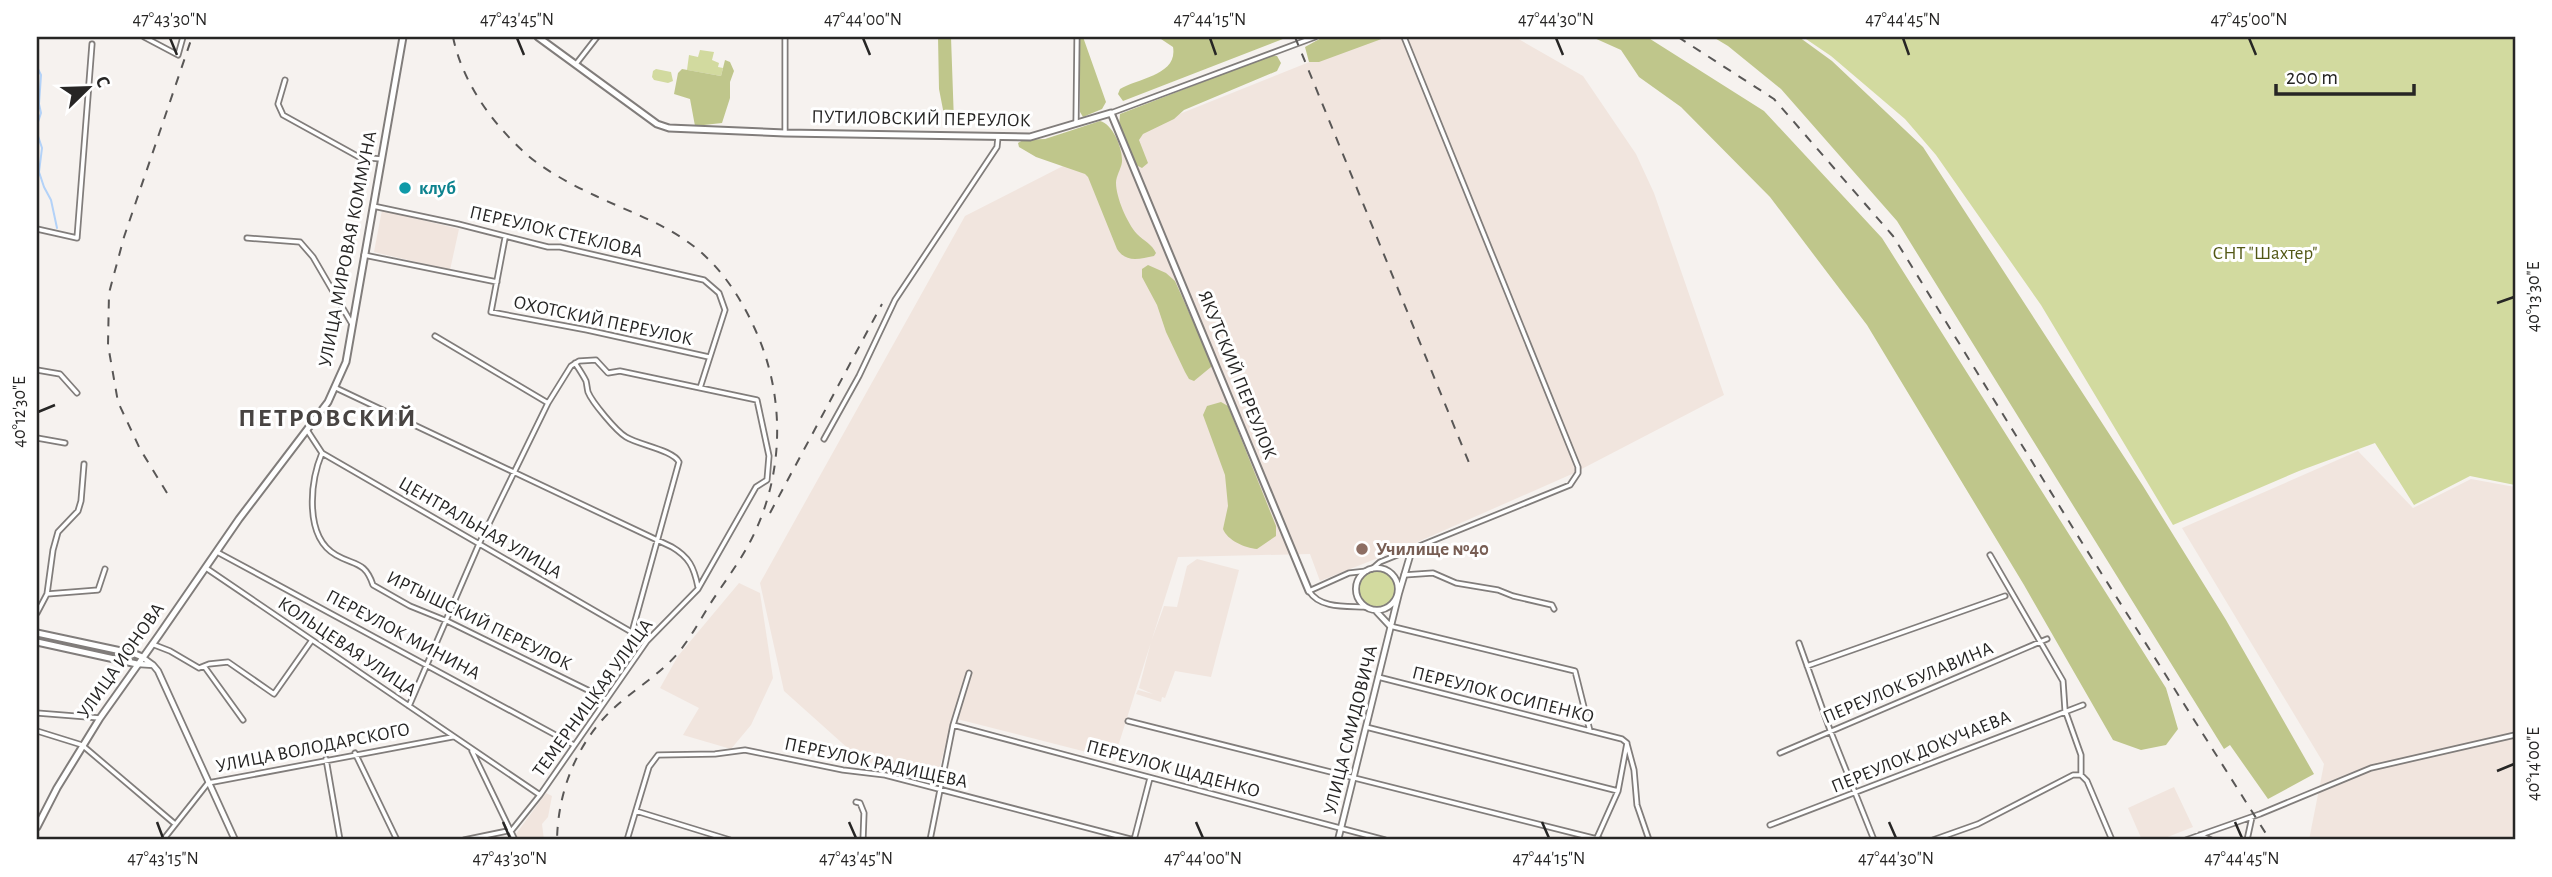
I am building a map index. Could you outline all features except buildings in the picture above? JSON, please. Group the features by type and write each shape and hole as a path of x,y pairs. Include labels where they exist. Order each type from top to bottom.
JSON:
{"main road":[{"name":"УЛИЦА МИРОВАЯ КОММУНА","path":"239,519 336,388 346,362 403,37"},
{"name":"ПУТИЛОВСКИЙ ПЕРЕУЛОК","path":"538,37 657,124 669,128 785,133 1039,136 1111,113"},
{"name":"ЯКУТСКИЙ ПЕРЕУЛОК","path":"1111,113 1309,591"},
{"name":"УЛИЦА ИОНОВА","path":"37,827 82,745 239,519"},
{"path":"37,634 142,657"},
{"path":"37,642 137,664"}],"street":[{"path":"144,37 178,55 183,37"},
{"path":"576,64 597,37"},
{"path":"785,37 785,133"},
{"path":"1076,125 1077,37"},
{"name":"ПУТИЛОВСКИЙ ПЕРЕУЛОК","path":"1111,113 1315,37"},
{"path":"1365,607 1358,599 1356,588 1359,578 1380,562 1570,485 1578,473 1578,467 1404,37"},
{"path":"37,229 77,238 92,44"},
{"path":"285,80 278,104 283,115 359,156 382,159"},
{"path":"824,439 859,376 895,300 997,147 998,137"},
{"name":"ПЕРЕУЛОК СТЕКЛОВА","path":"373,206 704,280 712,285 723,301 725,310 710,357"},
{"path":"497,282 505,237"},
{"path":"247,238 300,242 313,257 352,324"},
{"name":"ОХОТСКИЙ ПЕРЕУЛОК","path":"364,255 497,282 491,312 710,357"},
{"path":"435,336 548,402"},
{"path":"409,706 479,544 548,402 566,371 575,363 596,360 608,373 620,371 700,388 710,357"},
{"name":"ТЕМЕРНИЦКАЯ УЛИЦА","path":"575,363 588,391 607,419 628,438 676,456 678,467 632,632"},
{"path":"37,370 60,374 77,393"},
{"path":"336,388 682,553 695,570 698,589"},
{"name":"ТЕМЕРНИЦКАЯ УЛИЦА","path":"512,830 647,641 698,589 756,487 767,480 769,456 757,400 700,388"},
{"name":"ЦЕНТРАЛЬНАЯ УЛИЦА","path":"307,430 322,453 647,641"},
{"path":"37,438 65,443"},
{"name":"ИРТЫШСКИЙ ПЕРЕУЛОК","path":"322,453 317,464 313,505 314,521 324,545 337,556 359,564 369,573 373,585 410,606 447,621 606,699"},
{"path":"37,613 47,594 58,532 78,512 84,464"},
{"name":"УЛИЦА СМИДОВИЧА","path":"1338,840 1390,626 1412,549"},
{"name":"ПЕРЕУЛОК МИНИНА","path":"217,551 574,744"},
{"path":"1990,555 2063,681 2065,710 2081,755 2081,775 2087,781 2112,840"},
{"name":"КОЛЬЦЕВАЯ УЛИЦА","path":"206,568 540,794"},
{"path":"1382,568 1392,573 1398,582 1399,593 1391,606 1375,610 1337,606 1317,600 1309,591 1349,573 1369,570 1382,568"},
{"path":"47,594 98,590 105,569"},
{"path":"1404,575 1433,573 1456,583 1470,583 1498,590 1552,605 1554,608"},
{"path":"1807,666 2005,596"},
{"name":"УЛИЦА СМИДОВИЧА","path":"1375,610 1384,616 1390,626"},
{"path":"1390,626 1575,671 1591,731"},
{"name":"ПЕРЕУЛОК БУЛАВИНА","path":"1780,753 2047,639"},
{"path":"152,644 199,668 228,662 274,694 312,640"},
{"path":"1799,643 1874,840"},
{"path":"142,657 158,671 235,840"},
{"path":"137,664 152,665"},
{"path":"204,666 243,720"},
{"path":"930,840 953,725 969,673"},
{"name":"ПЕРЕУЛОК ОСИПЕНКО","path":"1378,677 1591,731 1627,743"},
{"name":"ПЕРЕУЛОК ДОКУЧАЕВА","path":"1770,825 2083,705"},
{"path":"37,713 100,718"},
{"path":"1128,721 1598,840 1618,791 1627,743"},
{"name":"ПЕРЕУЛОК ЩАДЕНКО","path":"953,725 1385,840"},
{"path":"1366,727 1618,791"},
{"path":"37,731 82,745 175,824"},
{"path":"2186,840 2252,817 2371,768 2515,735"},
{"name":"УЛИЦА ВОЛОДАРСКОГО","path":"163,840 208,783 454,736"},
{"path":"1627,743 1634,770 1637,805 1649,840"},
{"name":"КОЛЬЦЕВАЯ УЛИЦА","path":"472,749 515,840"},
{"name":"ПЕРЕУЛОК РАДИЩЕВА","path":"636,811 653,760 658,755 715,754 745,750 942,788 1134,840"},
{"path":"355,753 397,840"},
{"path":"326,759 340,840"},
{"path":"1933,840 1978,824 2073,775 2081,775"},
{"path":"1134,840 1150,778"},
{"path":"856,802 860,803 864,813 863,840"},
{"path":"626,840 636,811 730,840"},
{"path":"2247,840 2252,817"},
{"path":"464,840 512,830"},
{"path":"2200,835 2211,840"}],"shaded area":[{"path":"1372,37 1515,37 1583,76 1636,154 1654,193 1724,395 1572,474 1413,544 1320,581 1310,554 1178,557 1114,759 953,718 936,780 861,760 784,691 760,583 965,216 1112,141"},
{"path":"382,210 459,229 450,270 374,252"},
{"path":"2358,451 2413,508 2471,479 2515,487 2515,840 2309,840 2324,764 2182,528"},
{"path":"1197,559 1239,570 1211,677 1175,671 1161,702 1136,694 1138,690 1153,694 1139,688 1151,642 1164,606 1177,607 1187,566"},
{"path":"739,583 760,593 773,678 751,725 731,749 683,735 699,708 660,688 678,656"},
{"path":"2174,787 2193,827 2160,840 2142,840 2128,808"},
{"path":"546,793 552,796 548,817 542,824 544,840 519,840 516,834"}],"green space":[{"path":"938,37 951,37 954,122 951,125 945,120 939,89"},
{"path":"1080,37 1083,37 1106,102 1102,109 1083,117 1080,112"},
{"path":"1158,37 1288,37 1123,101 1118,94 1120,89 1163,70 1169,64 1173,47"},
{"path":"1323,37 1387,37 1319,62 1309,62 1305,47"},
{"path":"1592,37 1647,37 1764,111 1882,238 2166,688 2178,729 2166,745 2141,750 2113,740 2024,585 1867,325 1770,197 1681,107 1639,77 1621,50"},
{"path":"1713,37 1799,37 1832,61 1923,147 2143,486 2226,620 2314,774 2268,799 2230,745 2224,749 1897,221 1781,89"},
{"name":"СНТ \"Шахтер\"","path":"1803,37 2515,37 2515,485 2470,476 2414,505 2375,443 2299,471 2173,525 2041,305 1936,155 1905,119 1831,56"},
{"path":"700,50 714,52 712,60 719,63 718,67 723,68 721,76 687,70 689,55 698,57"},
{"path":"1270,56 1277,56 1281,63 1277,71 1184,110 1174,119 1143,134 1139,140 1148,163 1142,168 1136,165 1119,126 1120,114"},
{"path":"725,60 730,62 734,71 730,82 730,98 722,123 695,126 690,99 674,94 678,73 682,69 721,76"},
{"path":"656,69 671,72 673,81 668,83 654,80 653,71"},
{"path":"1100,121 1113,132 1121,151 1122,162 1116,183 1123,210 1133,229 1154,250 1154,256 1133,259 1124,256 1117,249 1085,174 1036,157 1019,147 1018,143 1023,140 1045,139"},
{"path":"1148,265 1166,273 1175,281 1212,364 1194,381 1189,379 1185,372 1166,332 1157,305 1142,277 1142,269"},
{"path":"1221,402 1228,406 1276,526 1276,536 1257,549 1237,543 1228,537 1223,529 1228,506 1225,475 1203,415 1207,406"},
{"path":"1377,571 1390,576 1395,589 1390,602 1377,607 1364,602 1359,589 1364,576"},
{"path":"40,638 43,638 136,658 133,660"}],"waterway":[{"path":"37,67 41,75 41,113 37,125"},
{"path":"37,133 42,148 39,172 51,200 57,228"}],"railway":[{"path":"167,493 140,449 118,402 108,345 109,293 124,237 192,37"},
{"path":"453,37 463,69 480,100 500,128 524,152 568,182 672,232 694,246 715,266 741,301 754,327 772,380 776,407 777,435 770,490 750,542 678,653 607,715 583,746 567,782 558,820 557,840"},
{"path":"1295,37 1472,470"},
{"path":"1678,37 1774,99 1893,236 2270,840"},
{"path":"770,513 882,304"}],"place":[{"name":"клуб","path":"405,188"},
{"name":"Училище №40","path":"1362,549"}],"district":[{"name":"ПЕТРОВСКИЙ","path":"328,418"}]}
